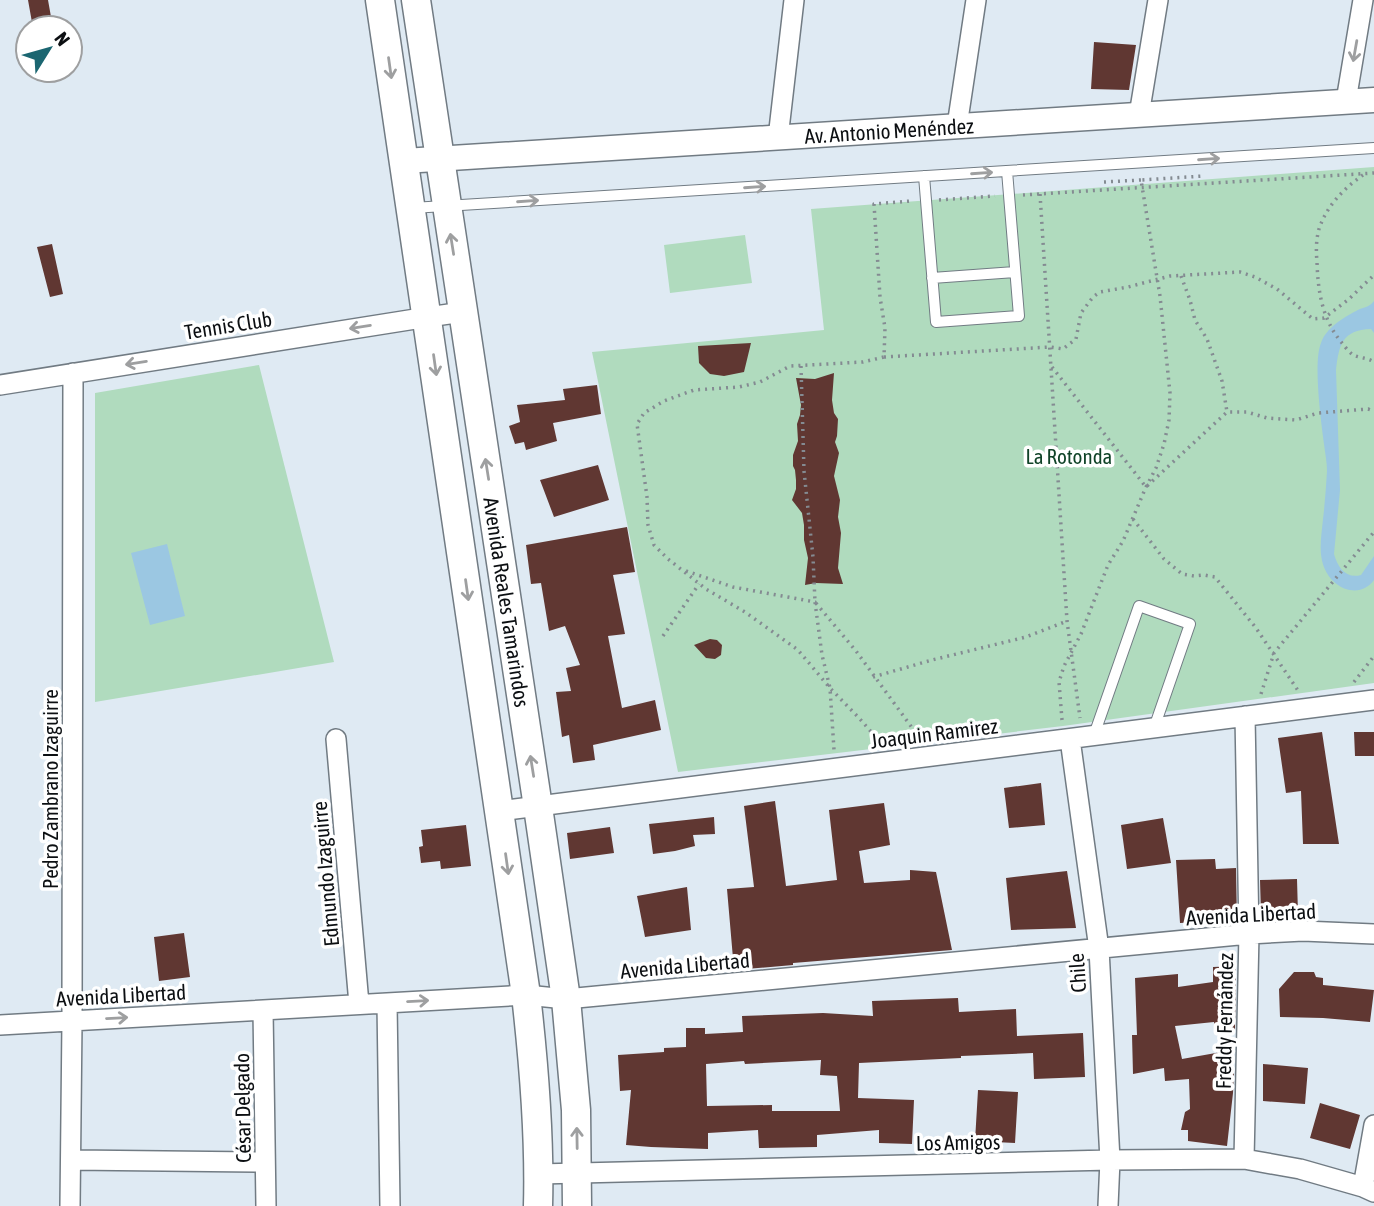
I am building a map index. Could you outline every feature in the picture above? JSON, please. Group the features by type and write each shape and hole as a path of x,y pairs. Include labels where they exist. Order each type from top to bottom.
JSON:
{"main road":[{"name":"Avenida Reales Tamarindos","path":"380,0 526,995 536,1077 538,1206"},
{"name":"Avenida Reales Tamarindos","path":"416,0 566,999 576,1110 576,1206"}],"street":[{"path":"778,138 794,0"},
{"path":"957,126 976,0"},
{"path":"1139,115 1158,0"},
{"path":"1346,102 1363,0"},
{"name":"Av. Antonio Menéndez","path":"404,162 1374,100"},
{"name":"Tennis Club","path":"0,385 463,312"},
{"name":"Pedro Zambrano Izaguirre","path":"70,1206 73,373"},
{"name":"Joaquin Ramirez","path":"499,811 1077,731 1154,728 1374,700"},
{"name":"Freddy Fernández","path":"1244,1159 1249,934 1245,716"},
{"name":"Chile","path":"1077,731 1099,949 1110,1160 1108,1206"},
{"name":"Edmundo Izaguirre","path":"337,739 359,1004"},
{"name":"Avenida Libertad","path":"0,1025 526,995 566,999 1249,934 1303,931 1374,934"},
{"path":"387,1003 390,1206"},
{"name":"César Delgado","path":"263,1010 266,1206"},
{"path":"1368,1189 1374,1125"},
{"name":"Los Amigos","path":"539,1174 1244,1159 1300,1169 1368,1189"},
{"path":"72,1160 265,1162"}],"lane":[{"path":"411,208 1374,148"},
{"path":"924,176 936,322 1019,316 1007,171"},
{"path":"932,278 1015,272"},
{"path":"1077,731 1139,606 1190,624 1154,728"}],"path":[{"path":"884,357 885,328 880,297 874,204 1374,173"},
{"path":"1365,174 1353,182 1324,218 1316,246 1317,282 1327,318 1339,340 1350,353 1374,362"},
{"path":"1077,731 1059,682 1108,565 1123,541 1156,468 1169,420 1167,358 1140,180 1209,175"},
{"path":"1040,194 1067,621 1077,731"},
{"path":"884,747 797,650 699,583 654,545 648,525 637,424 644,413 684,393 760,382 790,366 863,362 884,357 1050,347 1063,349 1076,340 1081,313 1100,292 1170,276 1240,272 1277,289 1312,319 1327,318 1374,275"},
{"path":"1181,276 1195,320 1207,339 1222,381 1227,412"},
{"path":"1051,365 1146,486"},
{"path":"800,366 804,471 813,557 814,602 830,688 834,752"},
{"path":"1146,486 1227,412 1247,412 1267,418 1296,421 1318,413 1367,409 1374,411"},
{"path":"1133,519 1164,559 1182,574 1216,577 1274,653 1300,693"},
{"path":"1259,699 1274,653 1374,532"},
{"path":"681,569 733,587 814,602 856,651 923,742"},
{"path":"663,636 699,583"},
{"path":"873,677 1026,637 1067,621"},
{"path":"1351,686 1374,656"}],"green space":[{"name":"La Rotonda","path":"1374,167 1374,683 1063,726 678,772 592,352 824,330 811,209"},
{"path":"745,235 752,283 670,293 664,245"},
{"path":"259,365 334,662 95,702 95,393"}],"water":[{"path":"1374,301 1374,333 1371,329 1361,330 1348,336 1341,346 1336,370 1340,490 1334,554 1343,571 1356,576 1361,575 1374,556 1374,580 1364,588 1354,590 1343,588 1332,580 1322,559 1327,471 1318,364 1321,343 1331,328"},
{"path":"167,544 185,616 150,625 131,553"}],"building":[{"path":"28,0 48,0 50,14 30,14"},
{"path":"1094,42 1136,45 1129,90 1091,89"},
{"path":"52,244 63,294 50,297 37,247"},
{"path":"751,343 744,372 724,376 710,374 699,363 698,346"},
{"path":"834,373 832,400 838,419 835,442 839,453 834,476 840,500 838,568 843,584 805,585 808,558 804,525 802,513 792,500 796,489 793,455 798,441 797,424 801,405 796,378 815,379"},
{"path":"597,385 601,414 553,423 557,441 526,450 524,442 515,444 509,426 520,422 517,405 565,400 563,389"},
{"path":"598,465 609,500 554,517 540,480"},
{"path":"627,527 635,572 613,575 625,634 608,636 622,708 655,700 661,730 593,745 595,760 573,763 569,735 562,737 556,692 571,691 566,668 580,665 565,626 549,631 541,583 531,584 526,545"},
{"path":"710,639 717,640 722,645 721,655 715,659 706,658 694,645"},
{"path":"1322,732 1339,844 1303,844 1301,791 1286,793 1278,738"},
{"path":"1354,732 1374,732 1374,756 1355,756"},
{"path":"1041,783 1045,825 1009,828 1004,788"},
{"path":"775,801 786,886 837,880 829,810 884,803 890,845 859,851 864,883 910,880 910,870 936,872 952,950 734,970 727,889 754,887 744,806"},
{"path":"714,817 715,834 693,835 695,846 653,854 649,824"},
{"path":"1163,818 1171,863 1127,869 1121,825"},
{"path":"466,825 471,866 441,869 440,861 421,863 421,830"},
{"path":"610,827 614,853 570,859 567,833"},
{"path":"1215,859 1216,869 1236,868 1237,923 1180,923 1176,860"},
{"path":"1067,871 1076,928 1011,930 1006,878"},
{"path":"1297,879 1298,914 1261,914 1260,880"},
{"path":"687,887 691,930 645,937 637,896"},
{"path":"184,933 190,977 159,981 154,937"},
{"path":"1236,966 1235,1030 1215,1031 1214,1022 1175,1026 1182,1059 1227,1051 1226,1074 1234,1071 1227,1146 1188,1141 1188,1130 1181,1130 1185,1112 1190,1109 1189,1079 1165,1081 1164,1068 1133,1074 1132,1035 1137,1035 1135,978 1178,974 1178,987 1213,982 1213,967"},
{"path":"1294,972 1314,972 1316,977 1323,978 1323,985 1374,990 1370,1022 1280,1017 1279,989"},
{"path":"958,998 959,1012 1016,1009 1017,1036 1083,1033 1085,1077 1034,1079 1033,1053 859,1063 858,1098 914,1100 912,1144 879,1143 879,1130 817,1135 817,1147 759,1148 758,1130 708,1133 708,1149 626,1145 631,1090 620,1091 618,1055 664,1052 664,1048 686,1047 686,1028 705,1028 705,1034 743,1032 742,1016 823,1013 873,1016 872,1001","holes":["821,1060 820,1075 837,1076 840,1111 772,1111 772,1105 707,1106 706,1064"]},
{"path":"1263,1064 1308,1068 1305,1104 1263,1101"},
{"path":"978,1090 1018,1092 1015,1143 975,1141"},
{"path":"1320,1103 1360,1115 1350,1149 1310,1138"}]}
